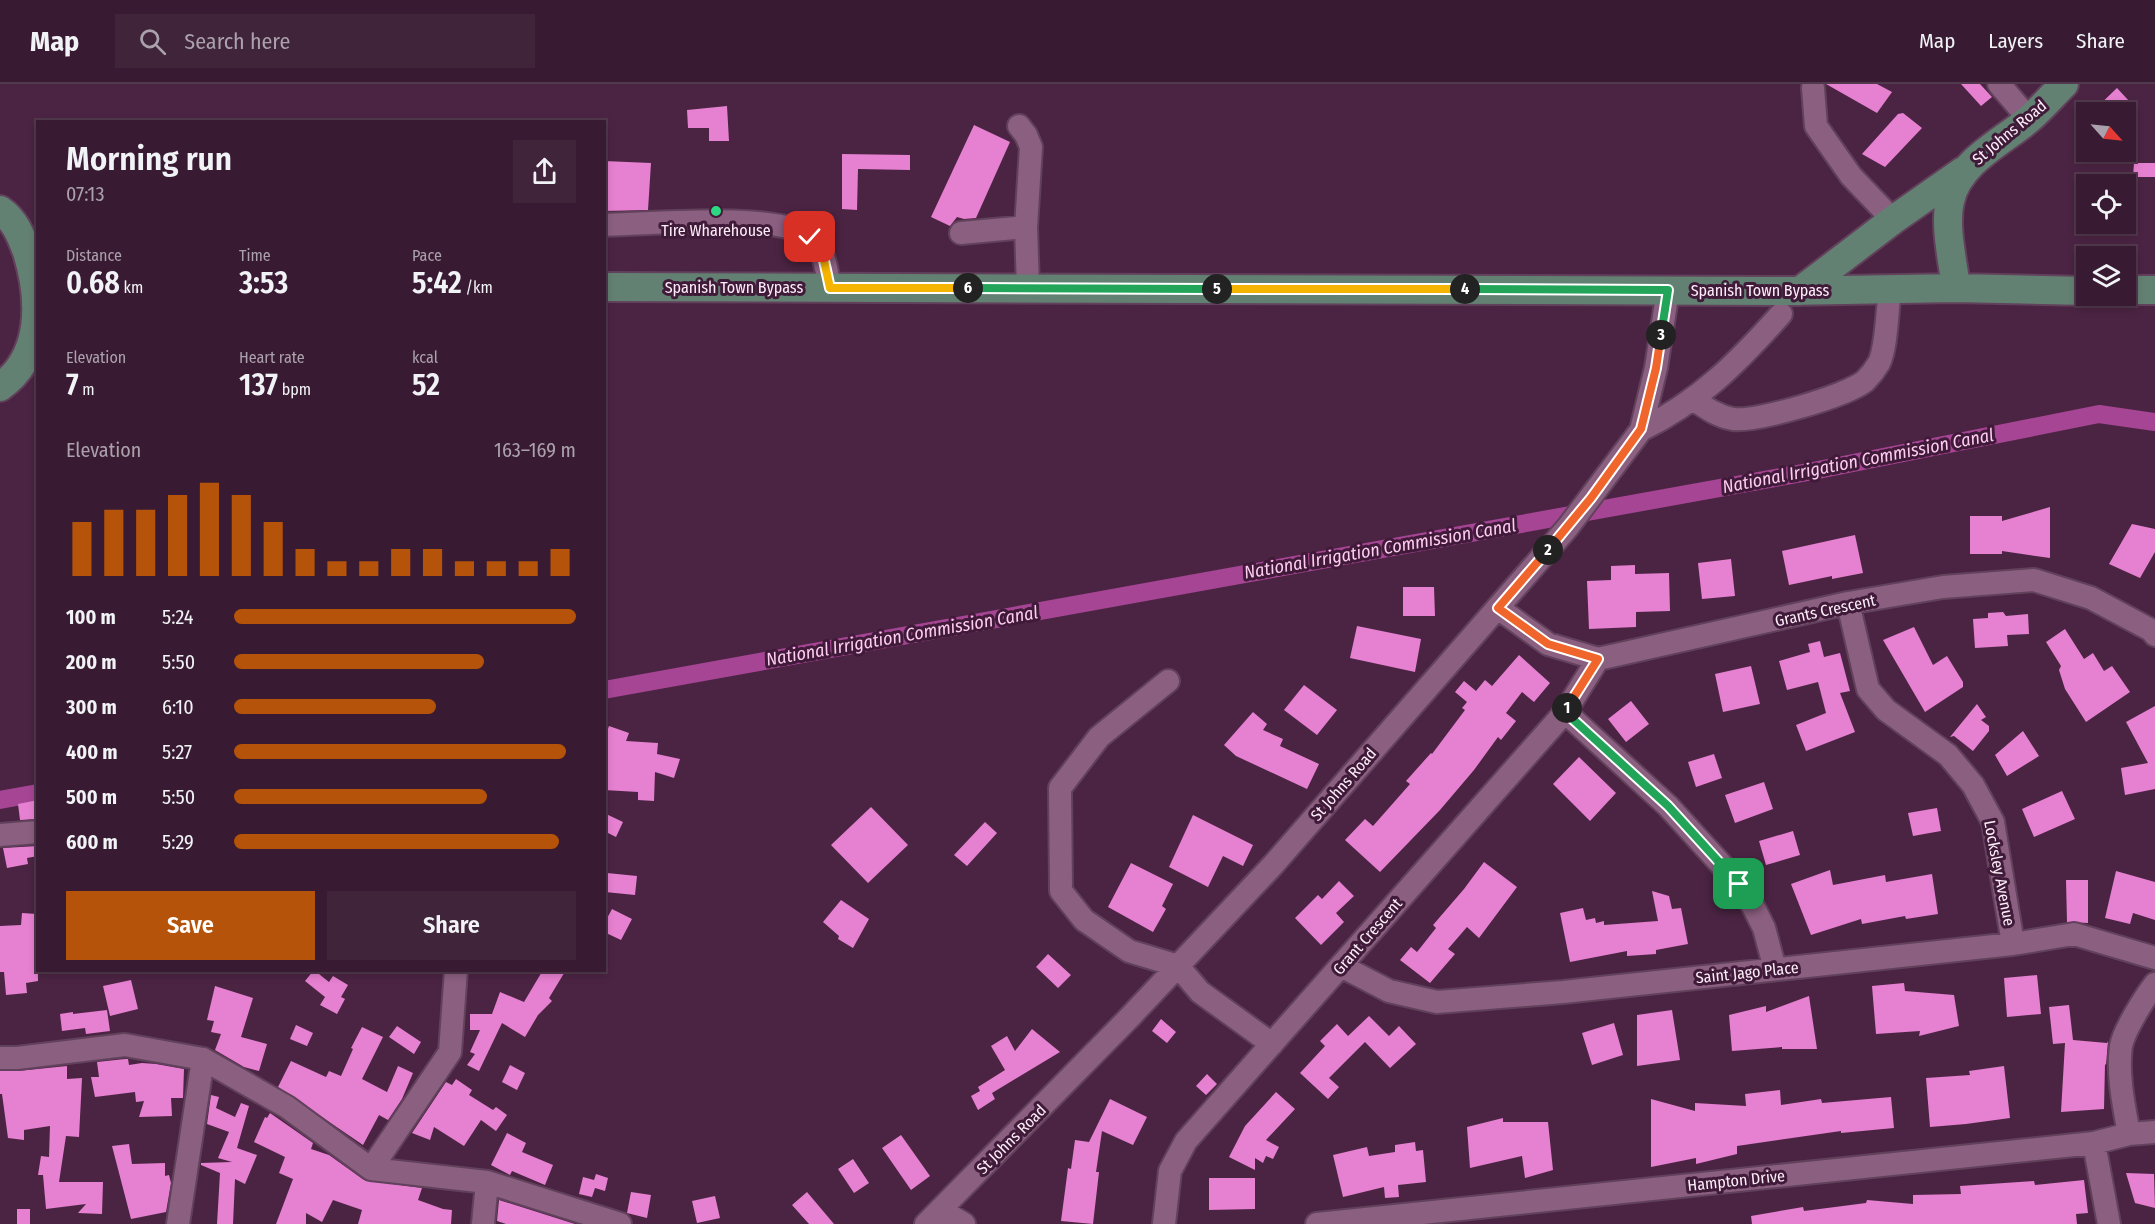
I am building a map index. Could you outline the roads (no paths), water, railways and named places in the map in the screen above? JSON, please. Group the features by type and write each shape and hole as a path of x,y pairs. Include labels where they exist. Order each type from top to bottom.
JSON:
{"main road":[{"name":"St Johns Road","path":"1956,288 1948,219 1950,201 1956,185 1967,168 2030,118 2064,84"},
{"path":"1800,291 1893,220 1967,168"},
{"path":"0,185 2,212 29,239 36,289"},
{"name":"Spanish Town Bypass","path":"606,287 1800,291 1956,288 2076,291"},
{"path":"2136,290 2155,290"},
{"path":"0,387 20,368 32,352 36,326"}],"street":[{"path":"1999,84 2030,118"},
{"path":"1813,88 1816,126 1851,176 1893,220"},
{"path":"1019,126 1031,147 1026,227 1028,288"},
{"path":"606,225 750,221 798,229 810,237 823,256 830,288"},
{"path":"961,233 1026,227"},
{"name":"St Johns Road","path":"933,1217 1178,966 1273,865 1591,498 1641,429 1656,368 1668,290"},
{"path":"1693,399 1716,415 1736,419 1771,415 1846,390 1864,381 1879,363 1890,290"},
{"path":"1641,429 1666,418 1739,362 1781,314"},
{"name":"Grants Crescent","path":"1498,608 1548,644 1598,659 1848,603 1943,587 2034,580 2091,598 2151,630 2155,635"},
{"name":"Locksley Avenue","path":"1848,603 1868,689 1886,710 1948,755 1973,784 1993,822 2013,944"},
{"name":"Grant Crescent","path":"1164,1224 1170,1171 1186,1141 1565,712 1598,659"},
{"path":"1168,681 1099,737 1060,788 1061,891 1084,920 1129,951 1178,966 1200,992 1272,1044"},
{"path":"1565,712 1668,806 1739,884 1754,906 1764,928 1775,969"},
{"path":"0,835 36,832"},
{"name":"Saint Jago Place","path":"1341,966 1389,991 1437,1002 1563,992 2013,944 2074,934 2155,958"},
{"path":"371,1169 450,1052 456,972"},
{"path":"2129,1134 2122,1091 2121,1044 2143,1001 2155,984"},
{"path":"0,1058 17,1059 125,1045 203,1059 287,1107 371,1169 487,1182 620,1224"},
{"path":"178,1224 203,1059"},
{"name":"Hampton Drive","path":"1317,1224 2094,1143 2129,1134 2155,1132"},
{"path":"2094,1143 2109,1224"},
{"path":"483,1224 487,1182"},
{"path":"933,1217 964,1224"}],"waterway":[{"name":"National Irrigation Commission Canal","path":"606,690 1808,472 2099,414 2155,422"},
{"name":"National Irrigation Commission Canal","path":"0,800 36,793"}],"place":[{"name":"Tire Wharehouse","path":"716,211"}]}
